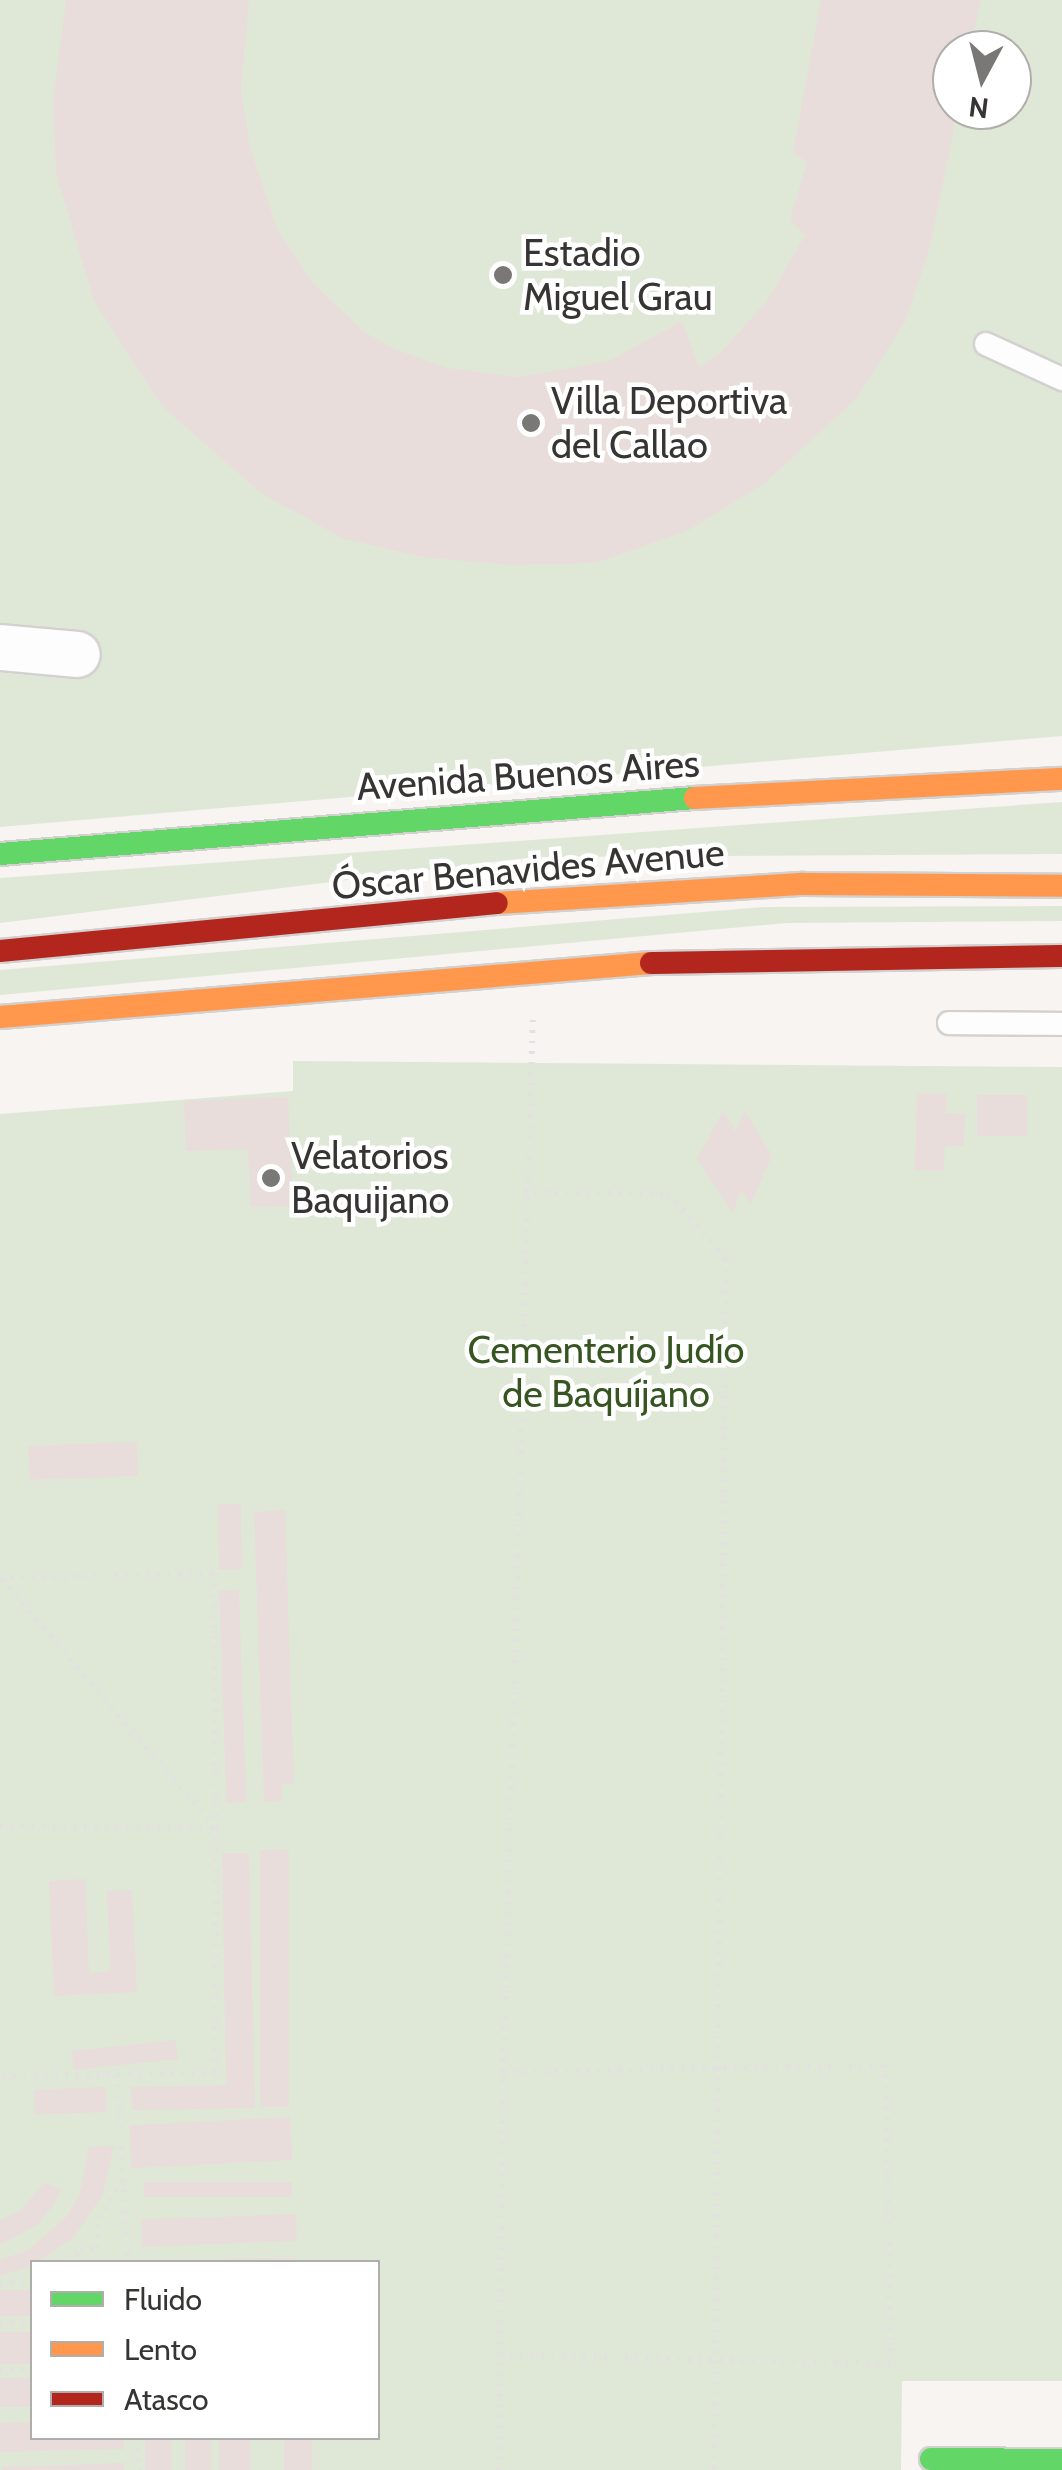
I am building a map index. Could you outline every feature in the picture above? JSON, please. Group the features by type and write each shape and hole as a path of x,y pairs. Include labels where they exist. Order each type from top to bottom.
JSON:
{"main road":[{"name":"Avenida Buenos Aires","path":"0,854 599,804 1062,779"},
{"name":"Óscar Benavides Avenue","path":"0,951 603,893 803,884 1062,886"},
{"path":"0,1017 535,972 770,958 1062,956"},
{"path":"931,2459 1038,2463"}],"street":[{"path":"0,648 77,654"}],"lane":[{"path":"986,344 1062,378"},
{"path":"950,1023 1062,1024"}],"path":[{"path":"500,2470 505,2355 504,2072 524,1192 535,972"},
{"path":"524,1192 668,1194 726,1259 714,2470"},
{"path":"0,1578 214,1573 216,1828 215,2073 0,2076"},
{"path":"0,1578 216,1828"},
{"path":"0,1826 216,1828"},
{"path":"504,2072 886,2065 890,2364 505,2355"},
{"path":"117,2074 128,2260"},
{"path":"71,2260 80,2250 96,2248 98,2218 124,2181"},
{"path":"0,2284 30,2283"},
{"path":"0,2323 30,2322"},
{"path":"0,2370 30,2369"},
{"path":"137,2440 138,2470"}],"green space":[{"name":"Villa Deportiva del Callao","path":"0,0 1062,0 1062,736 0,827"},
{"path":"1062,802 1062,854 534,857 0,923 0,878"},
{"path":"1062,906 1062,921 787,923 0,995 0,970 764,907"},
{"name":"Cementerio Judío de Baquíjano","path":"293,1061 1062,1067 1062,2381 902,2381 901,2470 0,2470 0,1114 293,1091"}],"building":[{"path":"66,0 249,0 241,89 250,148 277,229 313,283 363,331 392,348 447,368 518,377 609,361 682,321 699,368 723,350 767,301 805,235 790,220 807,162 793,153 821,0 981,0 974,30 932,30 932,130 954,130 929,250 905,322 856,399 765,483 687,531 595,563 510,565 421,557 342,538 261,493 162,406 94,301 56,173 53,102"},
{"path":"917,1093 947,1094 946,1113 965,1114 964,1146 945,1146 944,1171 915,1170"},
{"path":"977,1095 1027,1095 1027,1136 977,1136"},
{"name":"Velatorios Baquijano","path":"288,1097 293,1206 251,1207 248,1149 186,1151 184,1101"},
{"path":"744,1110 772,1155 751,1204 741,1190 733,1213 697,1159 723,1111 736,1132"},
{"path":"137,1442 138,1476 29,1480 28,1446"},
{"path":"218,1504 241,1504 242,1569 219,1569"},
{"path":"285,1510 294,1784 282,1784 282,1801 264,1802 254,1512"},
{"path":"239,1590 246,1802 226,1803 219,1591"},
{"path":"260,1850 289,1850 289,2107 260,2107"},
{"path":"222,1853 249,1853 255,2108 132,2110 131,2087 226,2085"},
{"path":"85,1879 89,1973 110,1971 107,1891 132,1890 137,1992 54,1996 49,1881"},
{"path":"176,2040 178,2059 74,2070 72,2051"},
{"path":"106,2087 107,2112 35,2114 34,2090"},
{"path":"290,2117 292,2160 131,2168 129,2125"},
{"path":"114,2146 102,2196 74,2237 41,2260 30,2260 30,2267 0,2276 0,2260 28,2250 66,2217 79,2196 89,2147"},
{"path":"144,2182 292,2182 292,2197 144,2197"},
{"path":"44,2183 62,2189 52,2207 38,2224 0,2245 0,2221 20,2211"},
{"path":"296,2214 297,2241 142,2246 141,2219"},
{"path":"295,2258 295,2260 226,2260"},
{"path":"0,2290 30,2290 30,2316 0,2316"},
{"path":"0,2332 30,2332 30,2364 0,2364"},
{"path":"0,2378 30,2378 30,2407 0,2407"},
{"path":"30,2422 30,2440 124,2440 124,2449 0,2452 0,2423"},
{"path":"145,2440 171,2440 171,2470 145,2470"},
{"path":"185,2440 211,2440 211,2470 185,2470"},
{"path":"219,2440 250,2440 250,2470 219,2470"},
{"path":"284,2440 312,2440 312,2470 284,2470"},
{"path":"124,2463 124,2470 2,2470 2,2467"}],"traffic: fast":[{"path":"0,854 695,798"},
{"path":"931,2459 1062,2460"}],"traffic: slow":[{"path":"695,798 1062,779"},
{"path":"497,903 803,884 1062,886"},
{"path":"0,1017 651,963"}],"traffic: jam":[{"path":"0,951 497,903"},
{"path":"651,963 1062,956"}],"place":[{"name":"Estadio Miguel Grau","path":"503,275"},
{"name":"Villa Deportiva del Callao","path":"531,423"},
{"name":"Velatorios Baquijano","path":"271,1178"}]}
